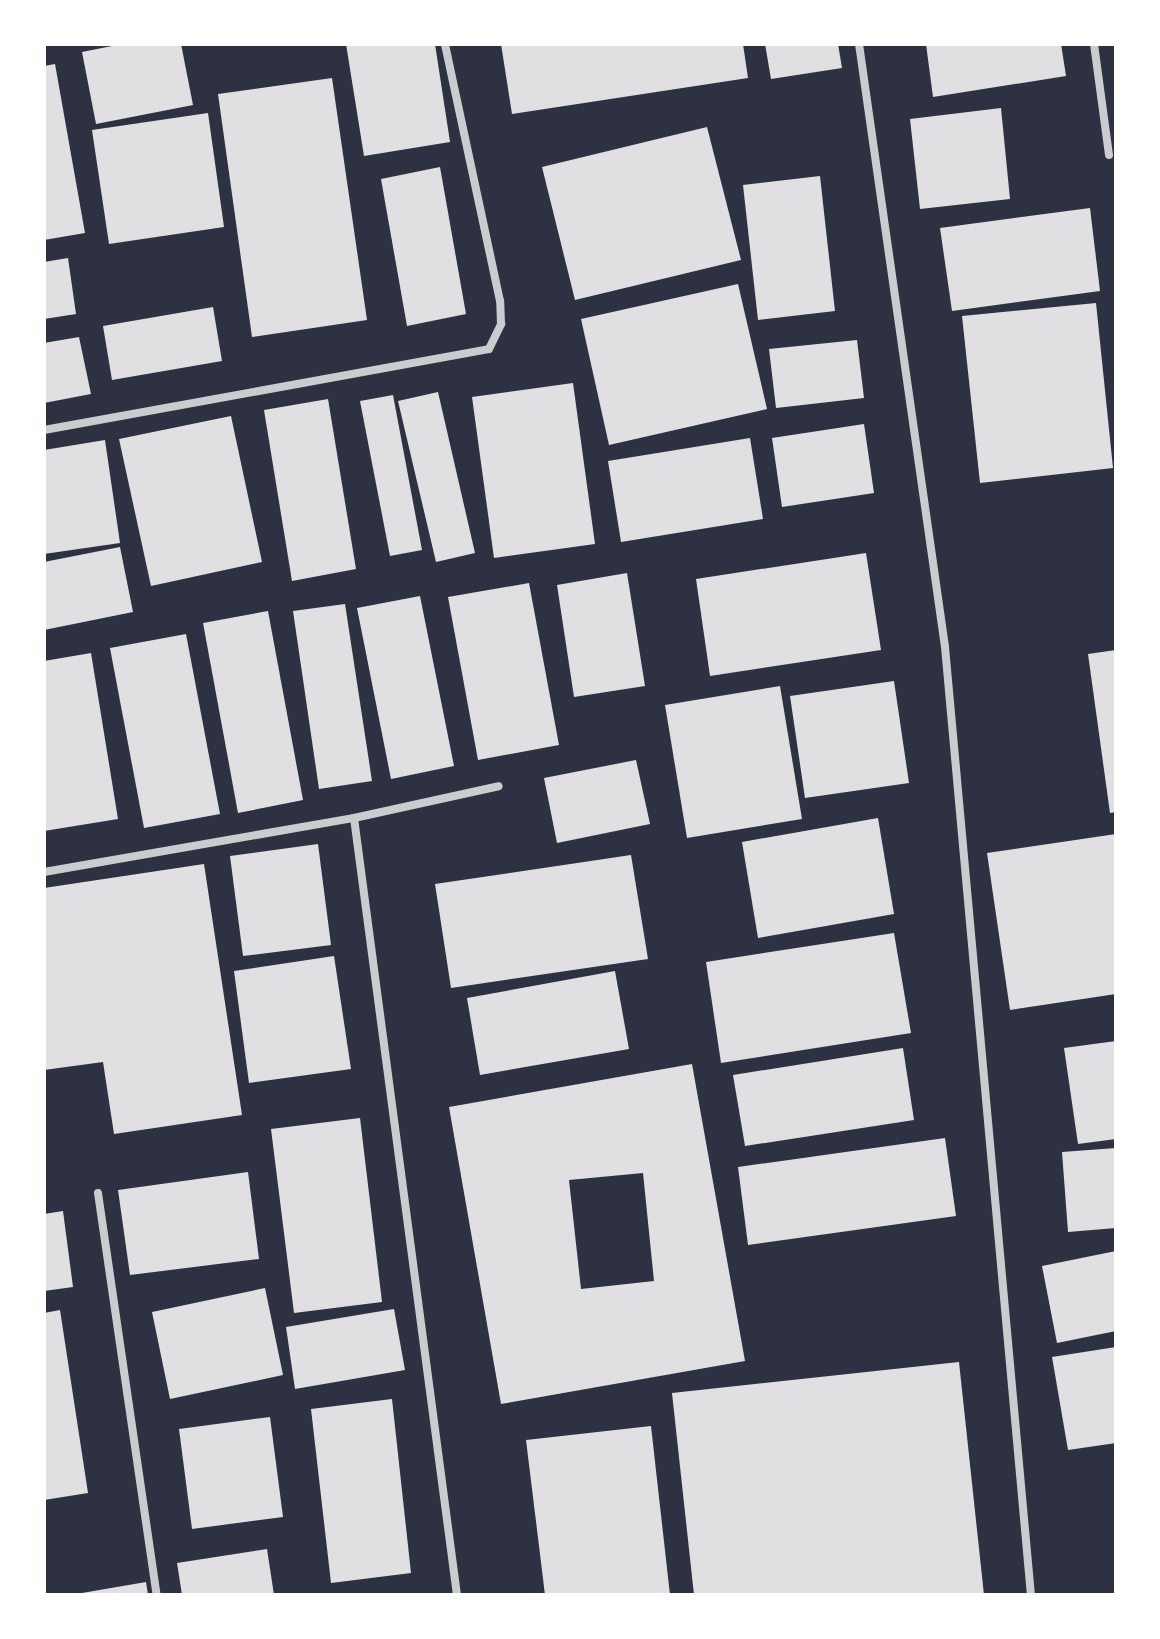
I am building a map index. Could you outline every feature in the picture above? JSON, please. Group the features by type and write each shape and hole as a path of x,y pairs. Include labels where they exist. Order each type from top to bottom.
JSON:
{"street":[{"path":"44,430 489,349 501,324 500,301 445,44"},
{"path":"859,44 945,647 1031,1595"},
{"path":"1094,44 1109,155"},
{"path":"44,872 354,818 499,786"},
{"path":"354,818 457,1595"},
{"path":"98,1193 157,1595"}],"building":[{"path":"122,44 181,44 193,105 96,124 82,52"},
{"path":"346,44 435,44 450,142 364,156"},
{"path":"501,44 743,44 748,78 512,114"},
{"path":"765,44 838,44 842,68 771,79"},
{"path":"926,44 1061,44 1066,76 933,97"},
{"path":"55,64 85,233 44,240 44,66"},
{"path":"332,78 367,320 252,337 218,94"},
{"path":"1001,108 1010,199 920,209 910,119"},
{"path":"208,113 224,227 109,244 92,130"},
{"path":"707,127 741,260 575,300 542,167"},
{"path":"440,167 466,314 407,326 381,179"},
{"path":"820,176 835,311 758,320 743,185"},
{"path":"1090,208 1100,291 952,311 940,228"},
{"path":"68,258 76,314 44,319 44,262"},
{"path":"738,284 767,409 609,445 581,319"},
{"path":"1096,303 1113,468 980,483 962,316"},
{"path":"213,307 222,361 112,380 103,326"},
{"path":"79,337 91,394 44,403 44,343"},
{"path":"857,340 864,398 776,408 769,349"},
{"path":"573,383 595,544 494,558 472,397"},
{"path":"438,392 475,553 436,562 398,401"},
{"path":"393,395 422,550 390,556 360,401"},
{"path":"328,399 356,569 292,581 264,410"},
{"path":"231,416 262,562 151,586 119,439"},
{"path":"864,424 874,493 782,507 772,438"},
{"path":"750,438 763,519 621,542 608,461"},
{"path":"105,440 120,543 44,554 44,450"},
{"path":"120,547 133,612 44,630 44,562"},
{"path":"866,553 881,650 710,676 696,579"},
{"path":"627,573 645,686 574,697 557,585"},
{"path":"529,583 559,745 478,760 448,597"},
{"path":"420,596 454,766 391,779 357,608"},
{"path":"345,604 372,781 319,789 293,611"},
{"path":"268,611 303,800 238,813 203,623"},
{"path":"186,634 220,814 144,828 110,648"},
{"path":"1116,650 1116,812 1110,813 1088,654"},
{"path":"91,653 118,819 44,831 44,661"},
{"path":"894,681 909,783 805,798 790,696"},
{"path":"780,686 802,819 687,838 665,705"},
{"path":"636,760 650,824 557,843 544,778"},
{"path":"878,818 894,914 758,938 742,842"},
{"path":"1116,834 1116,994 1010,1010 987,853"},
{"path":"318,844 331,945 243,956 230,856"},
{"path":"631,855 648,959 451,988 435,884"},
{"path":"204,864 242,1115 114,1134 103,1062 44,1070 44,888"},
{"path":"894,933 911,1033 721,1063 706,962"},
{"path":"334,956 351,1069 249,1083 234,971"},
{"path":"615,971 629,1049 480,1075 467,998"},
{"path":"1116,1041 1116,1139 1078,1144 1064,1048"},
{"path":"903,1048 914,1120 745,1146 733,1075"},
{"path":"692,1064 745,1361 501,1404 449,1107","holes":["643,1173 654,1281 581,1289 569,1180"]},
{"path":"360,1118 382,1302 294,1313 271,1129"},
{"path":"945,1138 956,1216 748,1245 738,1167"},
{"path":"1116,1148 1116,1228 1068,1232 1062,1152"},
{"path":"248,1172 259,1259 130,1275 118,1190"},
{"path":"63,1211 73,1287 44,1291 44,1214"},
{"path":"1116,1251 1116,1331 1057,1343 1042,1266"},
{"path":"265,1288 283,1375 170,1399 152,1312"},
{"path":"394,1309 405,1370 295,1389 286,1327"},
{"path":"60,1310 88,1493 44,1500 44,1313"},
{"path":"1116,1347 1116,1443 1068,1450 1052,1357"},
{"path":"959,1362 984,1595 694,1595 672,1393"},
{"path":"392,1399 411,1573 331,1583 311,1409"},
{"path":"270,1417 283,1517 192,1529 179,1429"},
{"path":"651,1426 670,1595 545,1595 526,1440"},
{"path":"267,1549 274,1595 182,1595 177,1563"},
{"path":"146,1582 148,1595 82,1595 82,1593"}]}
